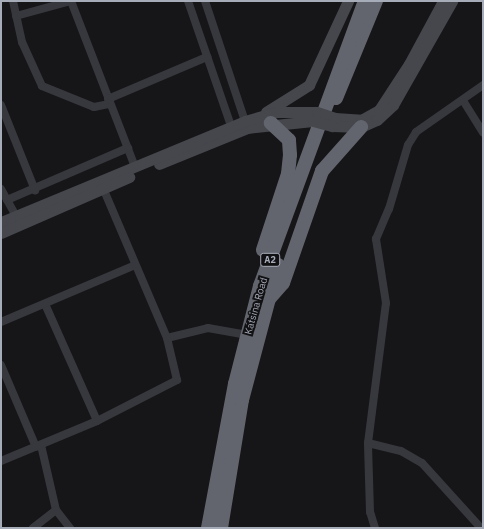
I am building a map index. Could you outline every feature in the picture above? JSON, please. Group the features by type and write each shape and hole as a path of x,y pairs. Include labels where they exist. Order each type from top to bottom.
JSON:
{"highway":[{"path":"327,96 333,60 356,1"},
{"name":"Katsina Road","path":"221,528 242,400 261,302 327,96 365,1"},
{"name":"Katsina Road","path":"208,528 247,335 261,302 333,105 376,1"},
{"path":"266,119 289,140 290,156 286,180 256,272 261,302 278,293 322,171 361,127"}],"main road":[{"path":"1,222 18,220 103,188 266,119 309,85 348,1"},
{"path":"333,122 361,120 379,110 409,64 443,1"},
{"path":"1,233 18,220 135,167 245,121 315,116 333,122 361,127 378,120 393,105 452,1"}],"street":[{"path":"13,1 24,47 42,86 94,107 109,102 207,57"},
{"path":"16,16 71,1 135,167"},
{"path":"188,1 231,126"},
{"path":"205,1 245,121"},
{"path":"375,528 370,512 368,443 386,322 376,239 390,210 408,145 429,120 464,102 483,85"},
{"path":"464,102 482,130"},
{"path":"1,105 34,190"},
{"path":"7,200 34,190 128,148"},
{"path":"1,461 97,421 178,380 167,338 134,266 103,188"},
{"path":"1,189 18,220"},
{"path":"1,322 134,266"},
{"path":"45,304 97,421"},
{"path":"167,338 208,328 247,335"},
{"path":"1,365 39,446 56,510 70,528"},
{"path":"368,443 401,451 422,463 481,528"},
{"path":"34,528 56,510"}]}
